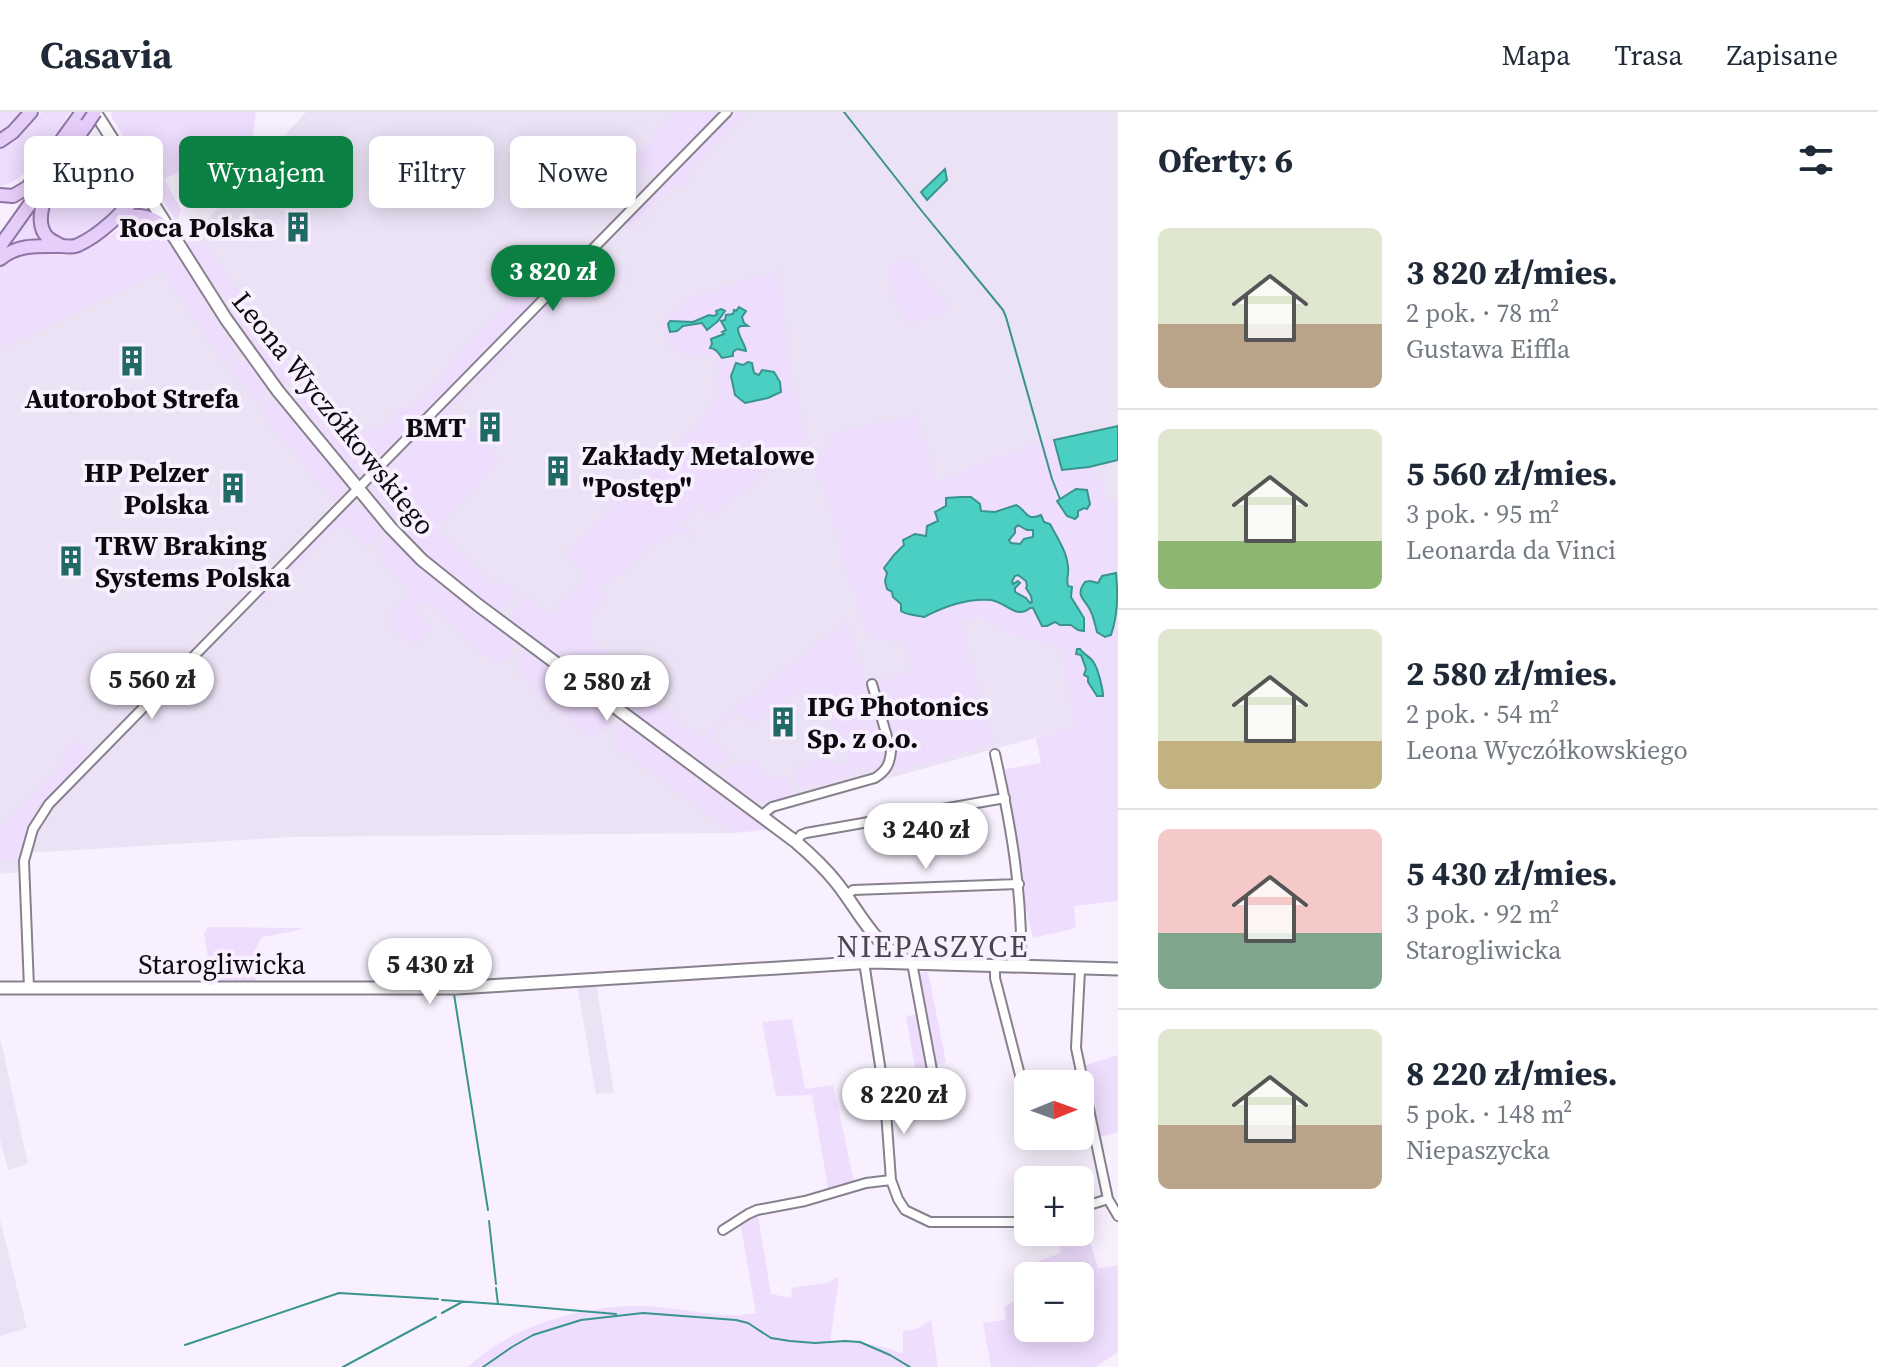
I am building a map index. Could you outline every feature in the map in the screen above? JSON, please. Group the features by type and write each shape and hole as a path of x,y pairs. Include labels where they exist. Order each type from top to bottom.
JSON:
{"main road":[{"path":"0,141 31,112"},
{"path":"0,195 13,196 28,187 84,118 95,112"},
{"path":"75,136 84,118"},
{"path":"0,246 27,208"},
{"path":"42,208 43,228 48,238 62,246"},
{"path":"127,212 128,208"},
{"path":"0,259 13,250 36,245 78,245 129,208"},
{"path":"127,212 154,219 172,234"}],"street":[{"name":"Leona Wyczółkowskiego","path":"95,112 110,136"},
{"path":"29,988 24,868 27,844 36,822 49,804 727,112"},
{"name":"Leona Wyczółkowskiego","path":"156,208 248,351 356,488 422,560 796,842 847,895 881,944 899,958 912,963"},
{"path":"761,816 776,805 875,778 887,768 891,751 872,684"},
{"path":"995,754 1019,884 1021,967"},
{"path":"796,842 806,833 1005,798"},
{"path":"847,895 853,890 1019,884"},
{"path":"879,962 885,950 881,944"},
{"path":"864,962 885,1098 893,1190 905,1210 930,1222 1014,1222"},
{"name":"Starogliwicka","path":"0,988 456,988 864,962 1118,969"},
{"path":"912,963 938,1102"},
{"path":"995,966 995,978 1019,1070"},
{"path":"1080,970 1076,1048 1108,1199 1118,1216"},
{"path":"723,1230 757,1210 805,1201 866,1183 891,1180"},
{"path":"1094,1204 1108,1199"}],"shaded area":[{"path":"0,112 25,112 0,135"},
{"path":"42,112 70,112 55,136 24,136 24,174 0,187 0,145 14,139"},
{"path":"112,112 256,112 253,136 179,136 179,172 164,179 181,210 177,223 163,200 163,136 123,136 111,116"},
{"path":"306,112 1118,112 1118,499 1106,501 1099,476 1044,439 936,481 824,489 868,638 932,644 964,636 960,621 981,617 1006,634 1021,635 1060,650 1077,726 782,808 776,813 772,829 733,833 293,837 26,853 19,872 0,874 0,344 172,258 218,208 353,208 353,136 284,136"},
{"path":"678,112 719,112 658,174 651,174 637,160 638,153"},
{"path":"734,112 748,112 686,176 690,180 682,188 678,184 662,196 626,230 626,223"},
{"path":"945,169 947,180 927,200 921,192"},
{"path":"34,208 38,208 47,240 6,248"},
{"path":"47,208 117,208 73,238 55,235 47,219"},
{"path":"145,224 166,236 203,294 222,331 237,346 236,351 223,361 161,270 0,349 0,264 34,253 75,254 124,228"},
{"path":"197,234 301,375 291,386 283,386 241,329 227,299 206,275 187,243"},
{"path":"910,259 950,310 906,325 888,277 888,269 891,265"},
{"path":"547,261 557,265 558,273 554,280 365,473 359,476 354,474 298,404 302,391 313,380 352,423 362,429 381,427 398,408 412,406"},
{"path":"584,266 590,268 537,321 534,317"},
{"path":"778,271 789,361 806,440 801,438 808,463 775,465 709,518 702,505 681,522 694,539 683,534 669,534 599,589 607,600 590,615 590,635 594,643 620,662 620,670 630,686 622,697 614,699 512,622 513,613 525,594 544,614 549,609 554,611 585,582 581,578 584,573 566,553 702,418 722,391 714,383 721,372 712,355 691,359 669,344 662,321 689,298"},
{"path":"739,307 746,311 742,317 748,326 738,328 746,351 737,349 733,356 722,358 710,348 711,339 724,334 722,332 726,330 721,321"},
{"path":"721,309 725,311 707,330 702,323 670,332 670,321 693,322 714,316"},
{"path":"504,348 511,348 476,384 474,379"},
{"path":"239,359 253,364 267,385 266,394 261,399 253,398 230,367"},
{"path":"736,363 743,365 752,363 754,373 759,375 762,370 774,372 781,392 745,403 735,395 731,376"},
{"path":"467,385 471,389 450,410 500,460 435,527 487,577 512,589 514,595 499,611 428,556 391,518 371,490 374,481"},
{"path":"269,400 284,404 341,474 343,490 334,502 258,408"},
{"path":"917,415 936,481 1044,439 1054,440 1062,470 1089,467 1099,475 1106,501 1118,499 1118,901 1074,906 1076,928 1033,938 1005,769 1041,763 1036,738 1076,726 1060,650 1021,635 1006,634 981,617 961,621 993,744 897,771 895,768 896,751 877,682 912,671 904,642 868,638 824,489 813,462 830,445 828,435"},
{"path":"1118,426 1118,460 1062,470 1054,440"},
{"path":"1076,489 1087,490 1090,504 1087,509 1078,511 1075,519 1067,516 1057,501"},
{"path":"971,497 980,504 981,511 995,512 1016,505 1029,516 1041,515 1044,522 1050,524 1064,550 1068,586 1072,587 1071,597 1084,618 1084,631 1055,622 1042,626 1033,608 1020,612 991,600 956,604 924,617 901,611 901,604 887,589 884,568 904,545 903,540 915,534 926,536 927,526 938,521 935,512 946,506 946,498","holes":["1018,525 1033,530 1033,537 1024,539 1020,544 1011,543 1009,540","1018,575 1026,581 1030,603 1015,592 1020,583 1013,584 1012,581"]},
{"path":"351,504 368,508 383,526 381,533 367,547 350,527 335,526 264,601 259,600 258,598"},
{"path":"392,537 444,585 512,636 513,645 508,654 499,662 491,660 424,600 414,610 431,626 413,645 386,621 412,592 381,560 380,542"},
{"path":"1116,573 1115,620 1111,635 1105,637 1097,632 1081,591 1085,582 1098,583 1102,576"},
{"path":"847,620 884,743 883,760 870,771 865,767 861,773 800,789 794,773 797,766 801,769 816,758 830,760 835,765 851,760 844,746 839,746 840,740 844,740 803,688 752,725 744,715 737,714 715,728 712,737 725,754 730,752 731,756 726,756 712,771 628,709 637,691 700,737"},
{"path":"529,649 608,708 610,719 599,734 589,735 518,672 518,656"},
{"path":"1077,649 1094,663 1103,696 1097,696 1084,675 1086,669 1081,655 1076,654"},
{"path":"621,723 631,724 772,829 733,833 626,753 613,749 613,729"},
{"path":"77,742 88,748 89,755 85,762 38,810 25,834 19,858 0,860 0,830 62,764 67,746"},
{"path":"756,760 768,778 786,778 790,786 789,795 759,802 721,778 721,773 729,766"},
{"path":"210,927 304,928 262,937 254,960 258,983 213,988 204,934"},
{"path":"916,972 928,972 946,1062 933,1066"},
{"path":"596,983 614,1093 596,1094 577,985"},
{"path":"920,1014 937,1104 922,1106 906,1016"},
{"path":"792,1019 805,1089 833,1085 855,1186 829,1194 812,1095 776,1096 762,1022"},
{"path":"0,1037 28,1164 8,1170 0,1139"},
{"path":"1118,1055 1118,1132 1096,1138 1094,1070 1081,1070 1080,1067"},
{"path":"758,1215 771,1294 791,1298 792,1288 826,1283 839,1277 830,1343 850,1340 903,1354 903,1331 917,1329 931,1320 938,1367 468,1367 508,1338 557,1318 582,1312 634,1306 722,1315 756,1313 740,1222"},
{"path":"0,1219 27,1328 0,1336"},
{"path":"1059,1246 1091,1246 1098,1269 1118,1265 1118,1352 1096,1367 991,1367 983,1323 1006,1320 1004,1307 1014,1301 1014,1342 1094,1342 1094,1262 1038,1262 1061,1253"}],"waterway":[{"path":"844,112 1003,310 1060,499"},
{"path":"454,994 488,1210"},
{"path":"489,1221 496,1284"},
{"path":"496,1288 498,1304 616,1314"},
{"path":"185,1345 339,1293 438,1299"},
{"path":"442,1300 497,1304"},
{"path":"442,1313 462,1302"},
{"path":"483,1367 533,1335 581,1320 643,1313 736,1320 748,1323 771,1338 790,1341 860,1342 910,1367"},
{"path":"343,1367 436,1317"}],"place":[{"name":"Roca Polska","path":"298,227"},
{"name":"Autorobot Strefa","path":"132,361"},
{"name":"BMT","path":"490,427"},
{"name":"Zakłady Metalowe \"Postęp\"","path":"558,471"},
{"name":"HP Pelzer Polska","path":"233,488"},
{"name":"TRW Braking Systems Polska","path":"71,561"},
{"name":"IPG Photonics Sp. z o.o.","path":"783,722"}],"district":[{"name":"NIEPASZYCE","path":"933,947"}]}
